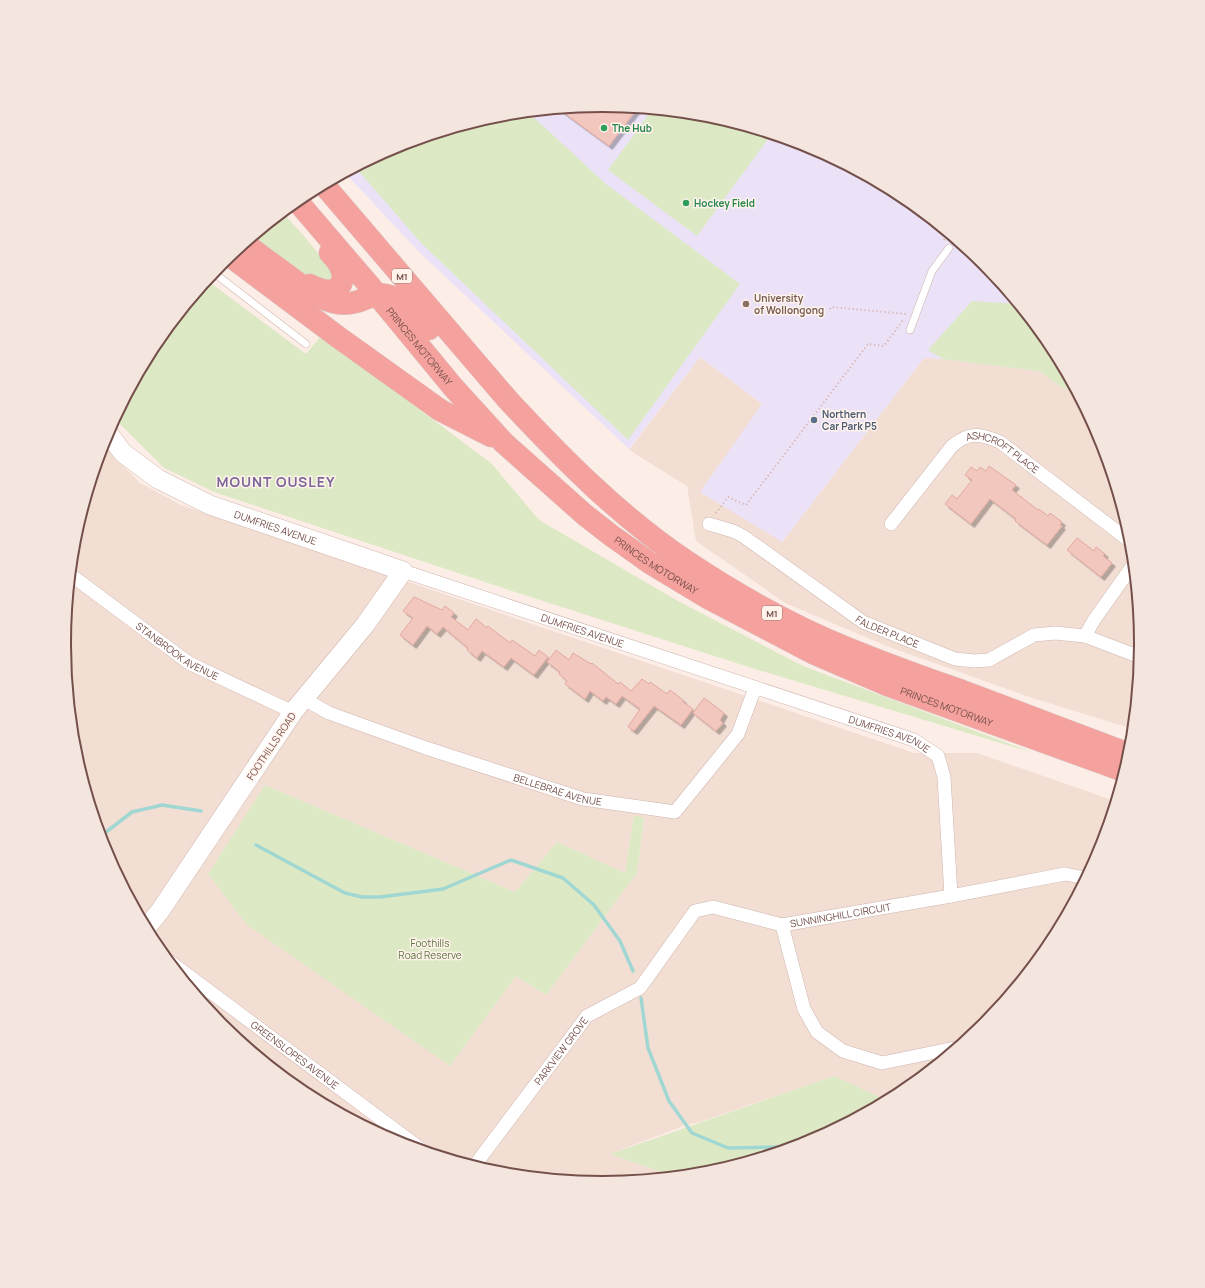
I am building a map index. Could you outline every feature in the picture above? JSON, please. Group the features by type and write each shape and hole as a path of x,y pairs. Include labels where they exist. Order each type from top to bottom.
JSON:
{"highway":[{"name":"PRINCES MOTORWAY","path":"328,189 508,400 537,431 604,496 636,524 685,560 732,590 782,618 848,649 1123,752"},
{"name":"PRINCES MOTORWAY","path":"301,206 453,387 504,443 585,515 650,563 708,598 815,654 880,682 1119,769"},
{"path":"250,246 270,257 301,280 317,289 330,291 338,288 342,280 342,270 296,210"},
{"path":"249,247 309,292 329,302 350,304 377,295 385,295 395,298 404,304 544,452 626,524 685,560"},
{"path":"235,260 326,328 440,410 504,443"}],"street":[{"name":"ASHCROFT PLACE","path":"891,524 952,446 961,439 973,435 986,437 1000,442 1123,536"},
{"name":"DUMFRIES AVENUE","path":"112,439 123,453 158,479 210,505 403,571 914,740 938,756 944,777 951,896"},
{"name":"FALDER PLACE","path":"709,524 744,536 863,622 955,659 974,661 989,660 1034,635 1043,633 1086,636 1134,655"},
{"name":"FOOTHILLS ROAD","path":"150,923 160,911 299,706 366,626 403,571"},
{"path":"1086,636 1094,620 1128,571"},
{"name":"STANBROOK AVENUE","path":"76,578 189,663 299,706"},
{"name":"BELLEBRAE AVENUE","path":"299,706 329,713 426,748 583,799 675,812 738,734 755,688"},
{"name":"SUNNINGHILL CIRCUIT","path":"946,1050 882,1063 842,1051 817,1032 804,1009 782,925 951,896 1065,874 1080,877"},
{"name":"PARKVIEW GROVE","path":"479,1160 587,1016 640,988 695,911 713,907 782,925"},
{"name":"GREENSLOPES AVENUE","path":"186,974 398,1134"}],"lane":[{"path":"910,330 932,271 949,248"},
{"path":"219,277 306,344"}],"path":[{"path":"709,524 728,496 746,505 868,344 884,346 909,314 830,309"}],"shaded area":[{"name":"University of Wollongong","path":"602,112 672,117 706,123 773,141 838,167 898,202 926,222 953,244 1002,294 1024,320 1068,388 1063,388 1039,371 924,358 782,542 700,492 762,404 700,357 629,449 419,252 349,177 367,167 399,153 432,141 465,131 533,117"},
{"path":"700,357 762,404 782,542 924,358 1039,371 1063,388 1068,388 1094,441 1116,506 1124,540 1133,609 1133,679 1127,727 1029,697 889,647 785,603 696,541 687,486 629,450"},
{"path":"108,450 140,483 181,505 914,753 977,753 1111,800 1094,847 1079,879 1063,910 1024,968 978,1020 953,1044 898,1086 880,1097 834,1076 700,1122 686,1125 610,1154 661,1172 602,1176 533,1171 465,1157 399,1135 367,1121 337,1104 307,1086 279,1066 252,1044 227,1020 181,968 142,910 111,847 89,782 81,748 76,713 72,679 71,644 72,609 76,575 81,540 89,506","holes":["265,785 515,892 557,842 625,873 634,815 644,818 637,873 546,995 516,976 450,1066 208,874"]}],"green space":[{"name":"Hockey Field","path":"648,115 672,117 706,123 768,139 697,236 608,170"},
{"path":"533,117 606,184 740,284 628,440 421,243 359,172 399,153 432,141 465,131"},
{"path":"286,217 330,268 333,281 305,278 256,241"},
{"path":"212,284 306,354 321,336 491,463 539,520 678,601 803,666 1034,753 755,669 515,592 214,492 164,468 119,423 142,378 161,349 181,320"},
{"path":"972,301 1010,304 1024,320 1044,349 1068,388 1063,388 1039,371 943,359 928,350"},
{"name":"Foothills Road Reserve","path":"265,785 515,892 557,842 625,873 634,815 644,818 637,873 546,995 516,976 450,1066 247,925 208,874"},
{"path":"834,1076 880,1097 838,1121 806,1135 740,1157 706,1165 661,1172 610,1154"}],"building":[{"name":"The Hub","path":"602,112 633,114 609,146 566,114"},
{"path":"989,466 1016,485 1012,490 1038,510 1039,509 1048,516 1050,513 1062,522 1060,525 1062,526 1047,545 1015,521 1016,519 990,499 971,524 945,504 952,495 957,499 972,480 965,475 971,467 977,471 980,467 986,471"},
{"path":"1077,538 1094,551 1096,547 1105,554 1103,556 1112,563 1101,577 1067,550"},
{"path":"414,597 442,610 445,606 454,613 451,617 468,630 476,619 487,628 488,626 510,643 512,640 535,656 539,650 548,657 534,675 511,658 504,667 482,651 477,658 467,650 468,648 443,627 437,634 427,626 413,645 400,635 413,618 403,611"},
{"path":"556,650 569,660 573,653 591,664 592,663 618,684 620,682 631,691 642,679 649,684 650,682 667,694 670,690 693,709 681,725 654,706 634,731 628,727 640,709 622,696 616,704 606,697 603,701 590,691 585,699 565,684 567,681 559,674 560,672 547,662"},
{"path":"704,698 724,713 720,720 723,723 716,731 693,713"}],"waterway":[{"path":"106,832 132,812 162,805 201,811"},
{"path":"256,845 345,893 362,897 380,897 443,889 511,860 563,878 594,905 620,941 633,971"},
{"path":"641,998 648,1048 669,1101 692,1133 728,1148 773,1147"}],"place":[{"name":"The Hub","path":"604,128"},
{"name":"Hockey Field","path":"686,203"},
{"name":"University of Wollongong","path":"746,304"},
{"name":"Northern Car Park P5","path":"814,420"}],"district":[{"name":"MOUNT OUSLEY","path":"276,481"}]}
